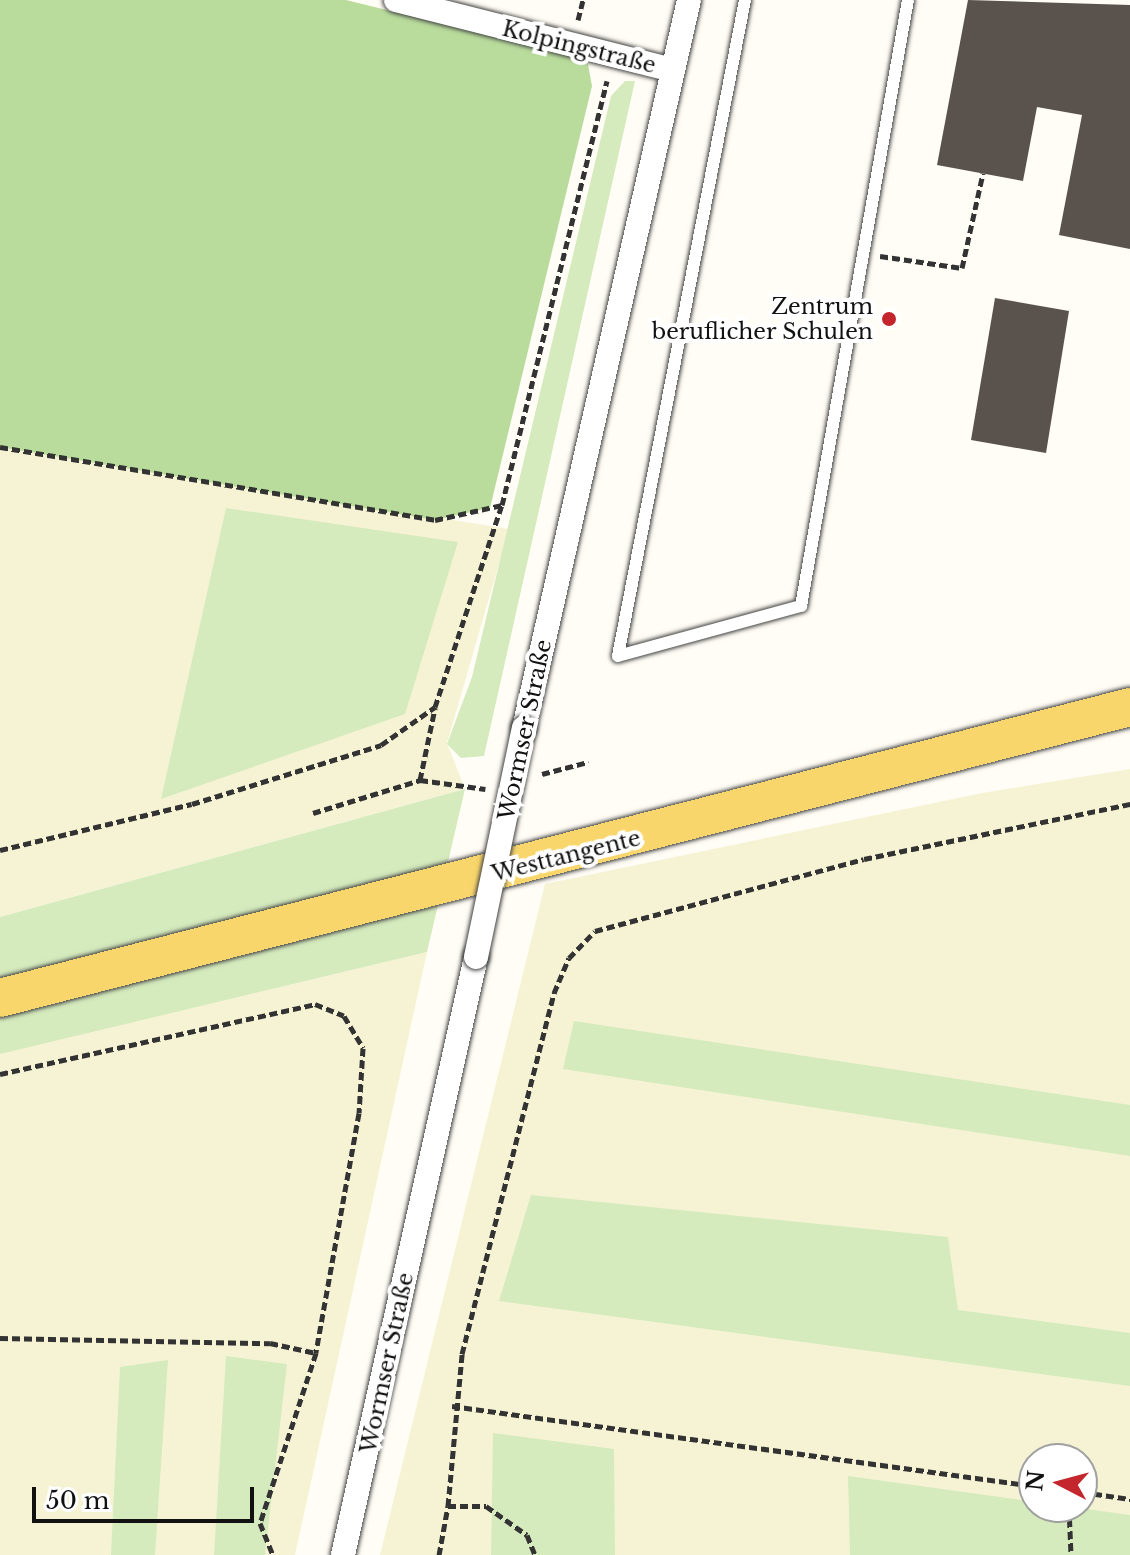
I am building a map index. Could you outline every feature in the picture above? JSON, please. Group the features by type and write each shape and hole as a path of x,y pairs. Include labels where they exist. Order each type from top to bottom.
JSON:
{"main road":[{"path":"1092,716 1130,696"},
{"name":"Westtangente","path":"0,998 986,749 1130,707"},
{"path":"986,749 1130,735"}],"street":[{"name":"Kolpingstraße","path":"396,0 669,69"},
{"name":"Wormser Straße","path":"343,1555 669,69 689,0"}],"lane":[{"path":"745,0 618,656 801,606 908,0"}],"path":[{"path":"313,813 420,780 435,707 502,505 613,57"},
{"path":"863,253 962,268 983,173"},
{"path":"0,447 435,520 502,505"},
{"path":"0,850 192,804 381,745 435,707"},
{"path":"439,1555 448,1506 452,1406 554,993 569,958 595,931 864,859 1130,804"},
{"path":"0,1074 277,1008 315,1004 344,1016 363,1048 359,1113 316,1353 264,1500 260,1523 273,1555"},
{"path":"0,1338 270,1343 316,1353"},
{"path":"452,1406 1018,1484"},
{"path":"1098,1494 1130,1499"},
{"path":"448,1506 486,1506 527,1535 535,1555"},
{"path":"1070,1523 1071,1555"}],"shaded area":[{"path":"0,447 509,529 447,743 465,789 0,917"},
{"path":"1130,769 1130,1555 380,1555 545,884 982,793"},
{"path":"427,952 295,1555 0,1555 0,1053"}],"green space":[{"path":"0,0 346,0 587,59 592,86 490,508 435,520 0,447"},
{"path":"625,81 635,81 484,756 461,758 447,744 472,677 611,96"},
{"path":"226,508 458,542 405,714 161,799"},
{"path":"465,789 427,952 0,1054 0,917"},
{"path":"574,1021 1130,1105 1130,1156 563,1069"},
{"path":"531,1195 948,1237 958,1310 1130,1333 1130,1386 499,1301"},
{"path":"226,1356 287,1364 265,1555 214,1555"},
{"path":"168,1360 155,1555 111,1555 120,1367"},
{"path":"493,1433 614,1449 615,1555 491,1555"},
{"path":"848,1476 1018,1500 1018,1523 1098,1523 1098,1511 1130,1515 1130,1555 850,1555"}],"building":[{"path":"968,0 1130,5 1130,249 1059,235 1082,115 1037,107 1023,181 937,165"},
{"path":"995,298 1069,311 1046,453 971,440"}],"place":[{"name":"Zentrum beruflicher Schulen","path":"889,319"}]}
